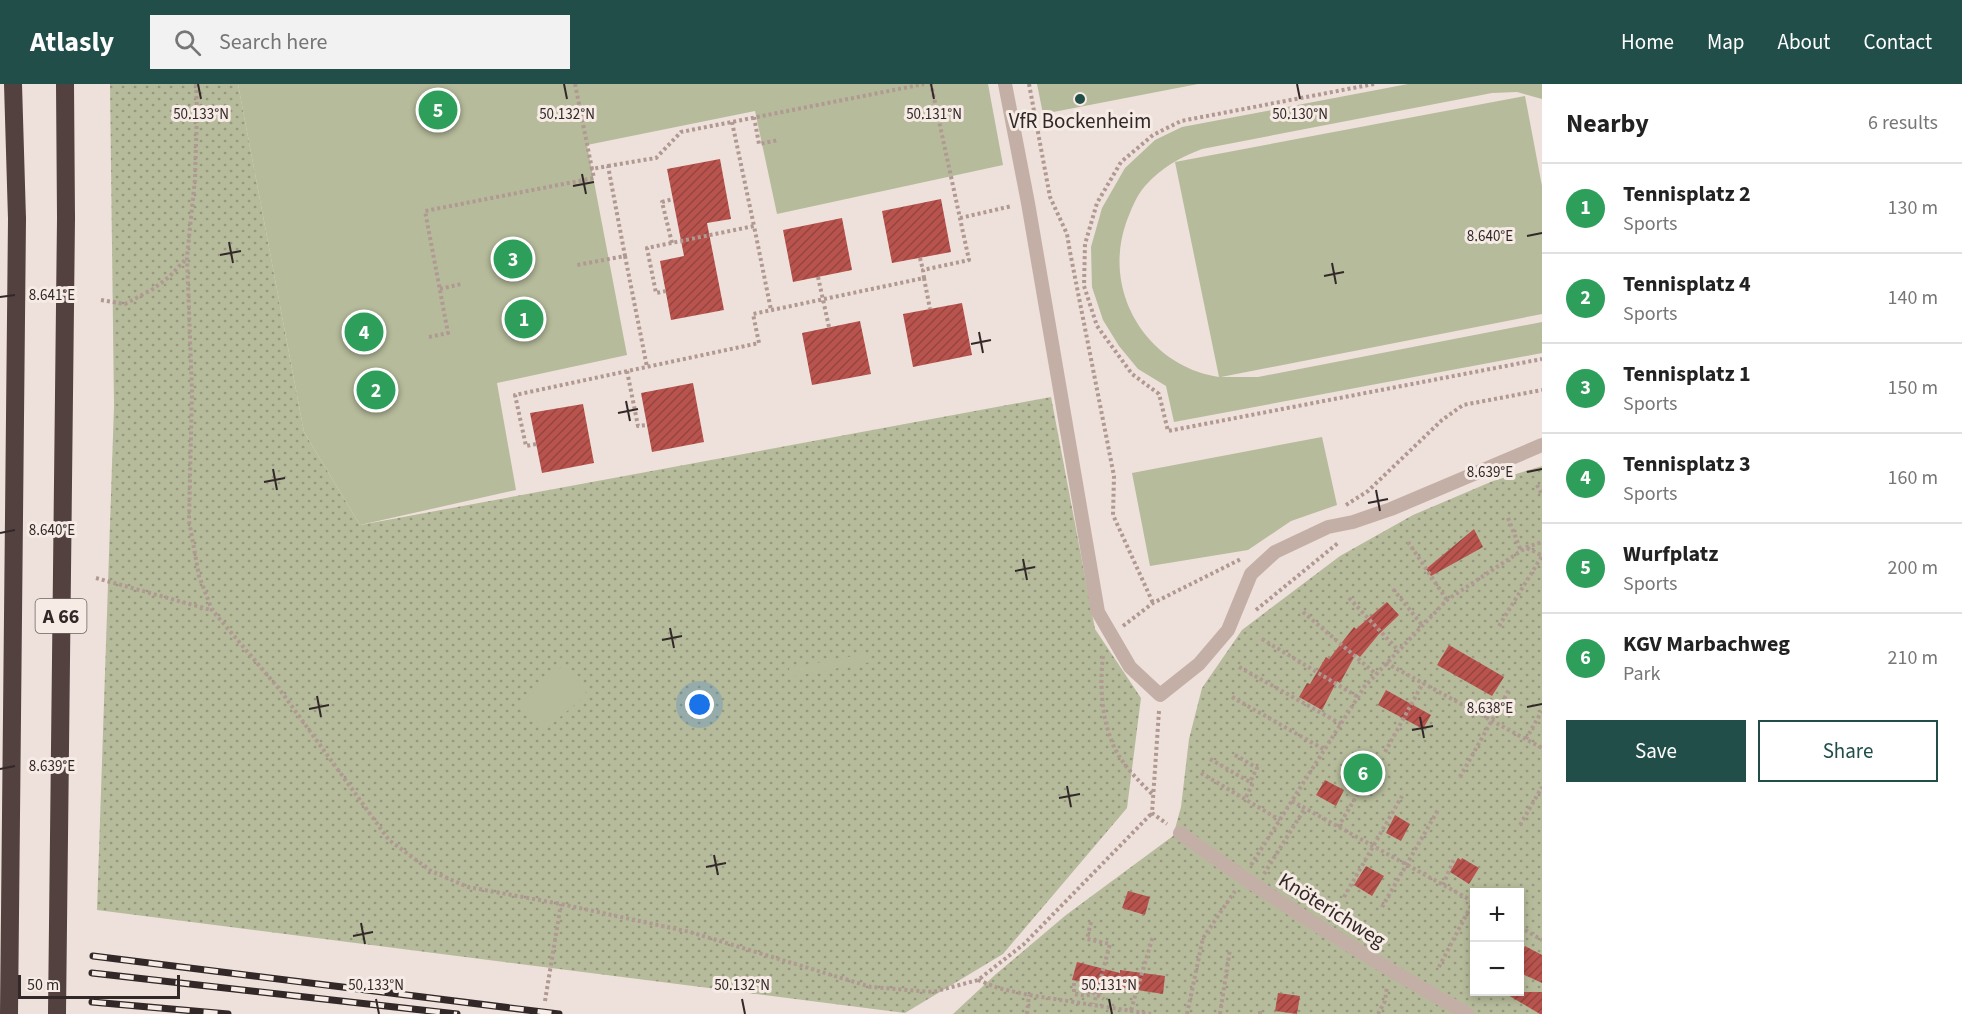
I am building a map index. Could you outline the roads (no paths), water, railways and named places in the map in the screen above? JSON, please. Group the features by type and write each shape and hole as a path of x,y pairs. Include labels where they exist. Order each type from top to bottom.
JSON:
{"highway":[{"name":"A 66","path":"9,1014 17,219 13,84"},
{"name":"A 66","path":"57,1014 66,218 64,84"}],"lane":[{"path":"1005,84 1028,202 1098,612 1130,667 1160,695 1199,664 1228,630 1251,574 1275,552 1328,527 1353,522 1390,509 1542,445"},
{"name":"Knöterichweg","path":"1180,833 1242,879 1383,967 1468,1014"}],"railway":[{"path":"93,956 559,1014"},
{"path":"92,973 457,1014"},
{"path":"92,1002 228,1014"}],"place":[{"name":"VfR Bockenheim","path":"1080,99"},
{"name":"Wurfplatz","path":"438,110"},
{"name":"Tennisplatz 1","path":"513,259"},
{"name":"Tennisplatz 2","path":"524,319"},
{"name":"Tennisplatz 3","path":"364,332"},
{"name":"Tennisplatz 4","path":"376,390"},
{"name":"KGV Marbachweg","path":"1363,773"}]}
